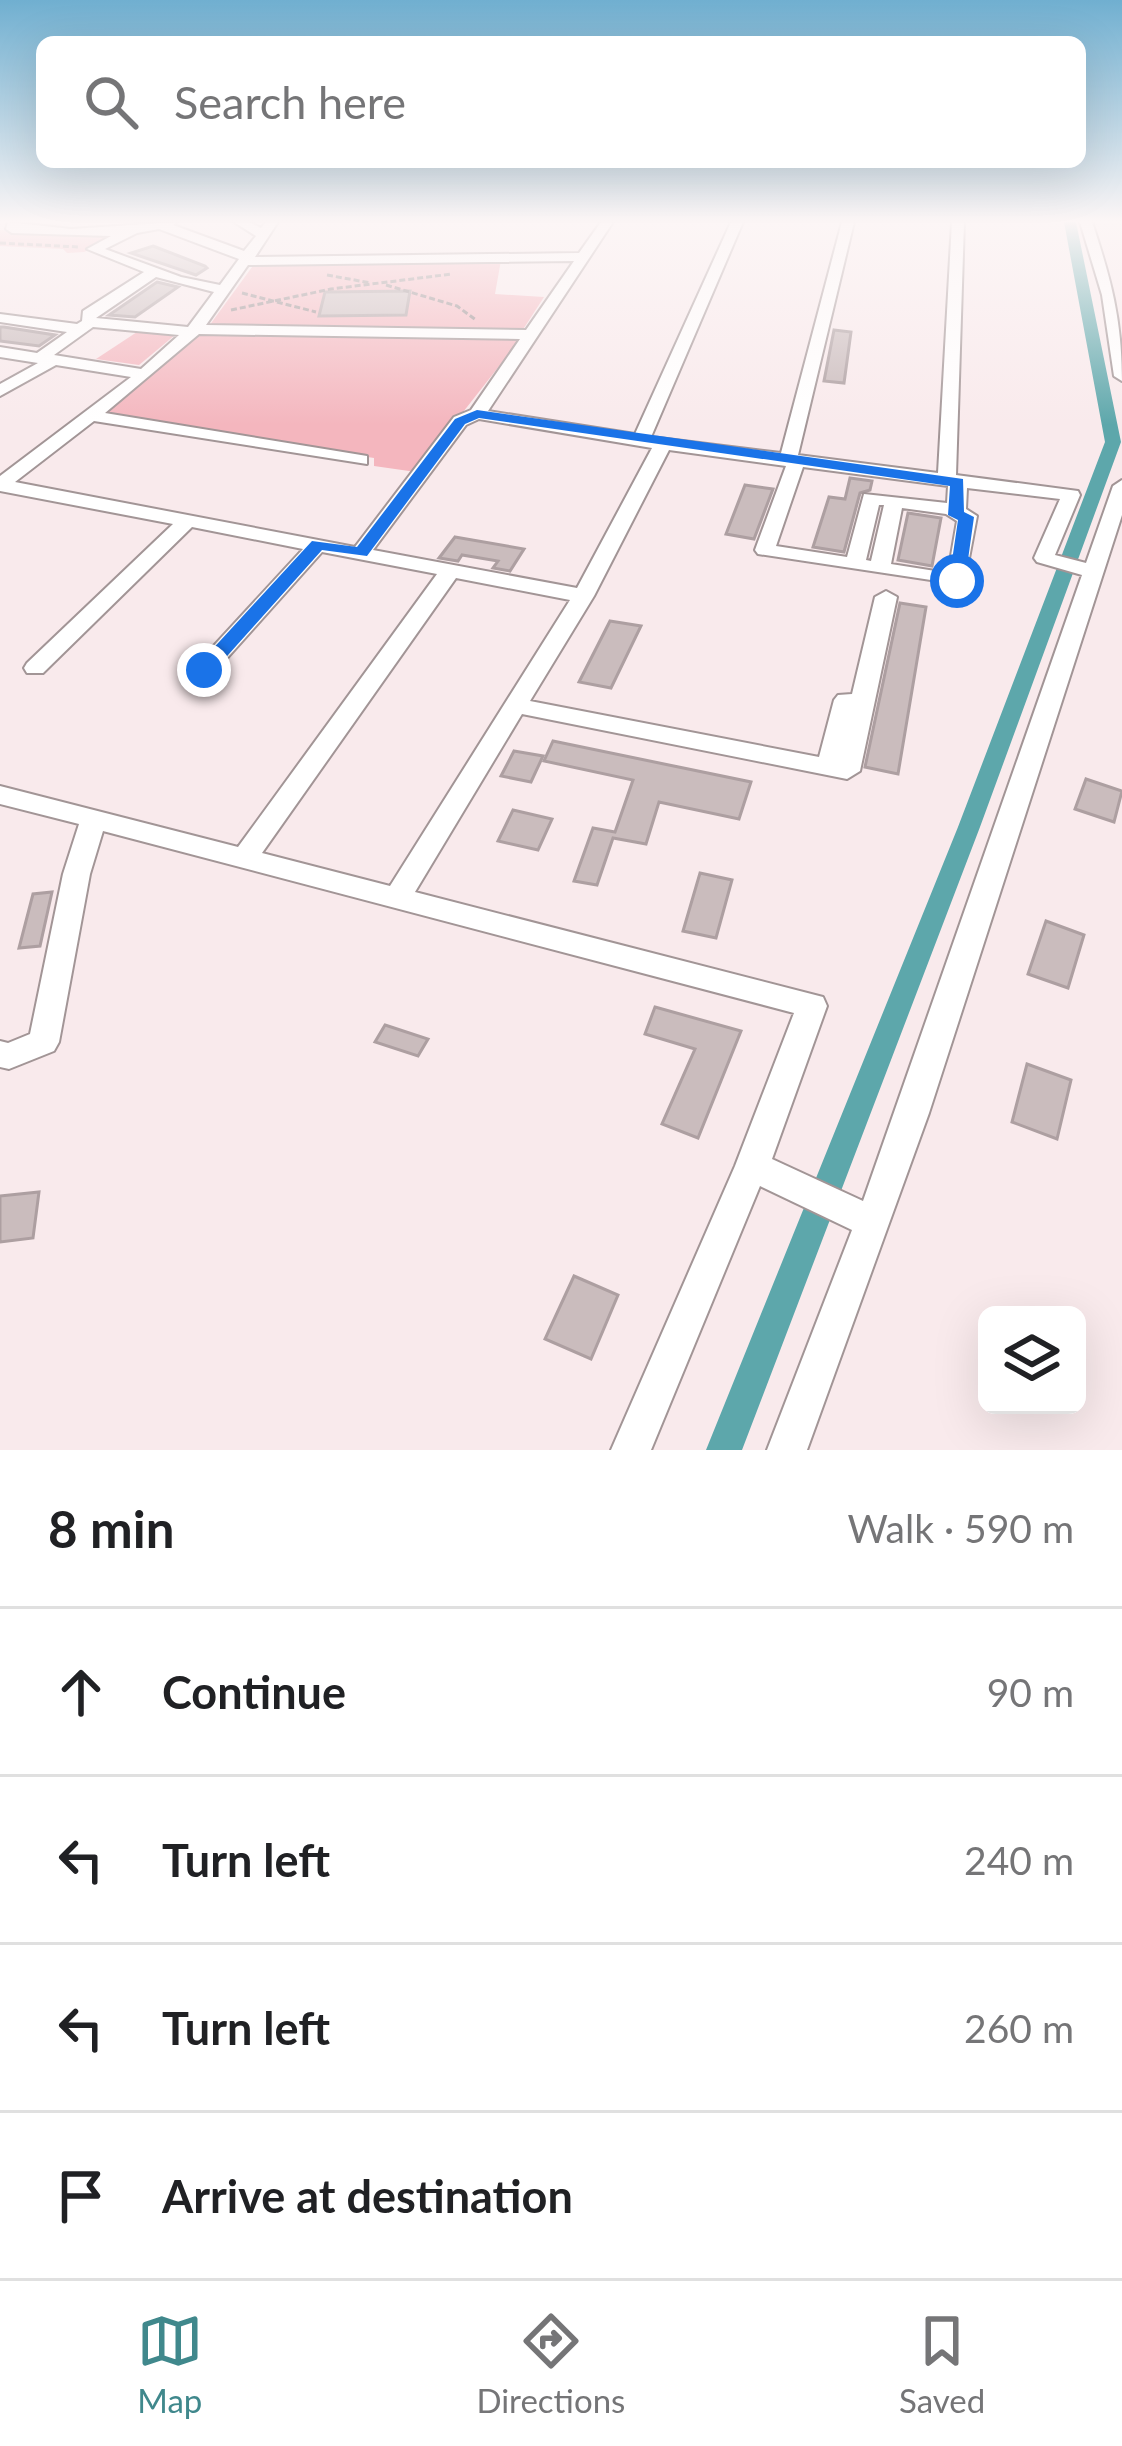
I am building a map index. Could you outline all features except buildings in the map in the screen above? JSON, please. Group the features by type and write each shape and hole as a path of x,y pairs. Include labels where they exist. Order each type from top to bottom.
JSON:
{"street":[{"path":"0,391 85,326 88,314 126,290"},
{"path":"0,485 145,374 198,326 225,290"},
{"path":"361,552 460,422 477,414 561,290"},
{"path":"398,897 583,596 652,442 711,290"},
{"path":"832,290 792,461 765,550 957,581 967,517 956,515 953,482 957,290"},
{"path":"1107,290 1122,376"},
{"path":"0,318 85,326 530,335"},
{"path":"112,342 141,327"},
{"path":"0,352 145,374"},
{"path":"81,364 97,353"},
{"path":"477,414 652,442 1071,495 1044,558 1095,572"},
{"path":"92,416 361,460"},
{"path":"0,485 583,596"},
{"path":"787,1450 914,1113 1095,572 1114,537 1122,486"},
{"path":"855,565 871,498 957,510"},
{"path":"880,568 894,501"},
{"path":"35,668 188,520"},
{"path":"204,670 318,544"},
{"path":"245,857 451,570"},
{"path":"517,706 847,771 879,598"},
{"path":"0,794 812,1006 752,1166 631,1450"},
{"path":"0,1054 9,1056 43,1042 54,1010 77,859 94,819"},
{"path":"752,1166 872,1222"}],"path":[{"path":"225,290 280,304"},
{"path":"198,326 258,305 344,290"},
{"path":"398,290 457,306 492,334"},
{"path":"258,305 280,304 316,312"}],"shaded area":[{"path":"236,290 496,290 495,294 544,297 522,331 209,326"},
{"path":"137,332 175,335 139,365 96,359"},
{"path":"197,332 522,337 416,472 374,466 374,458 104,415"}],"waterway":[{"path":"724,1450 969,827 1113,442 1083,290"}],"route":[{"path":"204,670 318,544 361,552 460,422 477,414 663,444 958,482 956,515 967,517 957,581"}]}
